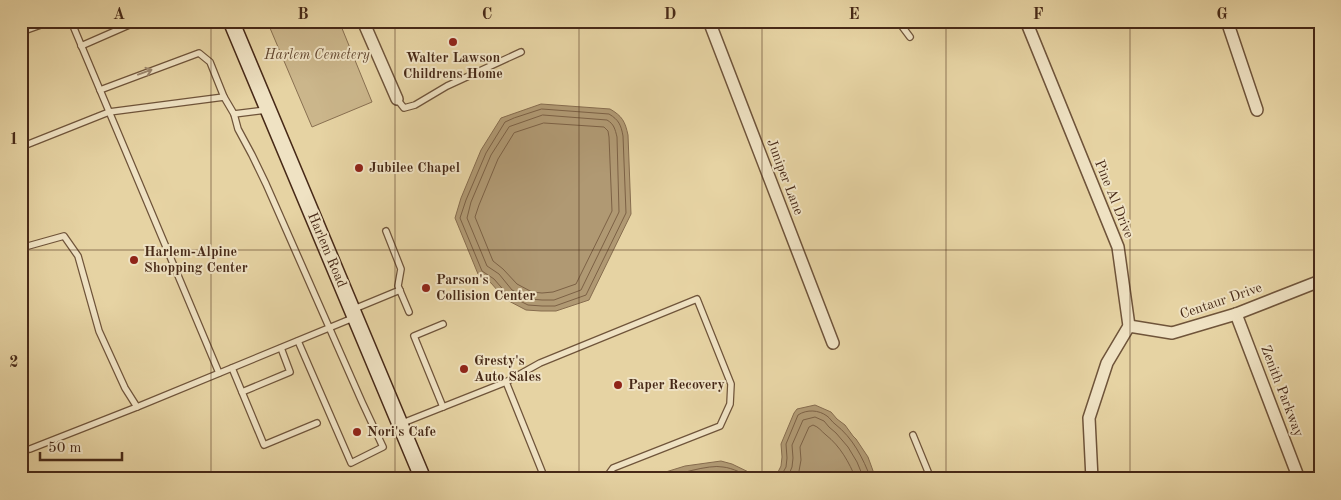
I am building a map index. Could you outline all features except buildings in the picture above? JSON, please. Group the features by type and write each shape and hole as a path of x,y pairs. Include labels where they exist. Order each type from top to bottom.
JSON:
{"main road":[{"name":"Harlem Road","path":"231,21 423,479"}],"street":[{"path":"363,21 397,99"},
{"name":"Juniper Lane","path":"710,21 833,343"},
{"name":"Pine Al Drive","path":"1026,21 1118,247 1129,326"},
{"path":"1227,21 1257,110"},
{"name":"Centaur Drive","path":"1129,326 1172,333 1236,314 1320,281"},
{"name":"Zenith Parkway","path":"1236,314 1299,479"},
{"path":"1092,479 1089,418 1107,363 1129,326"}],"lane":[{"path":"21,32 52,21"},
{"path":"71,21 219,373"},
{"path":"81,46 129,25 128,21"},
{"path":"898,21 910,37"},
{"path":"397,99 404,108 415,105 447,86 521,52"},
{"path":"100,90 199,53 210,62 224,97 234,114 238,129 266,184 362,402 384,447 350,463 298,341"},
{"path":"21,147 109,112 224,97"},
{"path":"234,114 268,109"},
{"path":"386,231 401,268 398,286 409,312"},
{"path":"21,248 64,236 78,256 99,331 124,388 137,406"},
{"path":"30,449 329,328 400,290"},
{"path":"400,424 506,382 540,363 697,300 731,384 730,404 720,426 613,468 605,479"},
{"path":"443,324 414,336 443,407"},
{"path":"242,392 290,372 281,348"},
{"path":"232,368 264,445 317,423"},
{"path":"506,382 545,479"},
{"path":"913,434 931,479"}],"green space":[{"name":"Harlem Cemetery","path":"267,21 339,21 372,102 312,127"}],"water":[{"path":"541,104 610,109 622,119 628,135 631,214 589,300 556,311 526,310 505,299 491,283 478,274 455,218 461,198 481,150 501,118"},
{"path":"815,405 831,412 845,425 868,457 876,479 763,479 777,474 781,466 781,444 794,413 797,409"},
{"path":"721,461 732,464 763,479 643,479 685,466"}],"place":[{"name":"Walter Lawson Childrens Home","path":"453,42"},
{"name":"Jubilee Chapel","path":"359,168"},
{"name":"Harlem-Alpine Shopping Center","path":"134,260"},
{"name":"Parson's Collision Center","path":"426,288"},
{"name":"Gresty's Auto Sales","path":"464,369"},
{"name":"Paper Recovery","path":"618,385"},
{"name":"Nori's Cafe","path":"357,432"}]}
